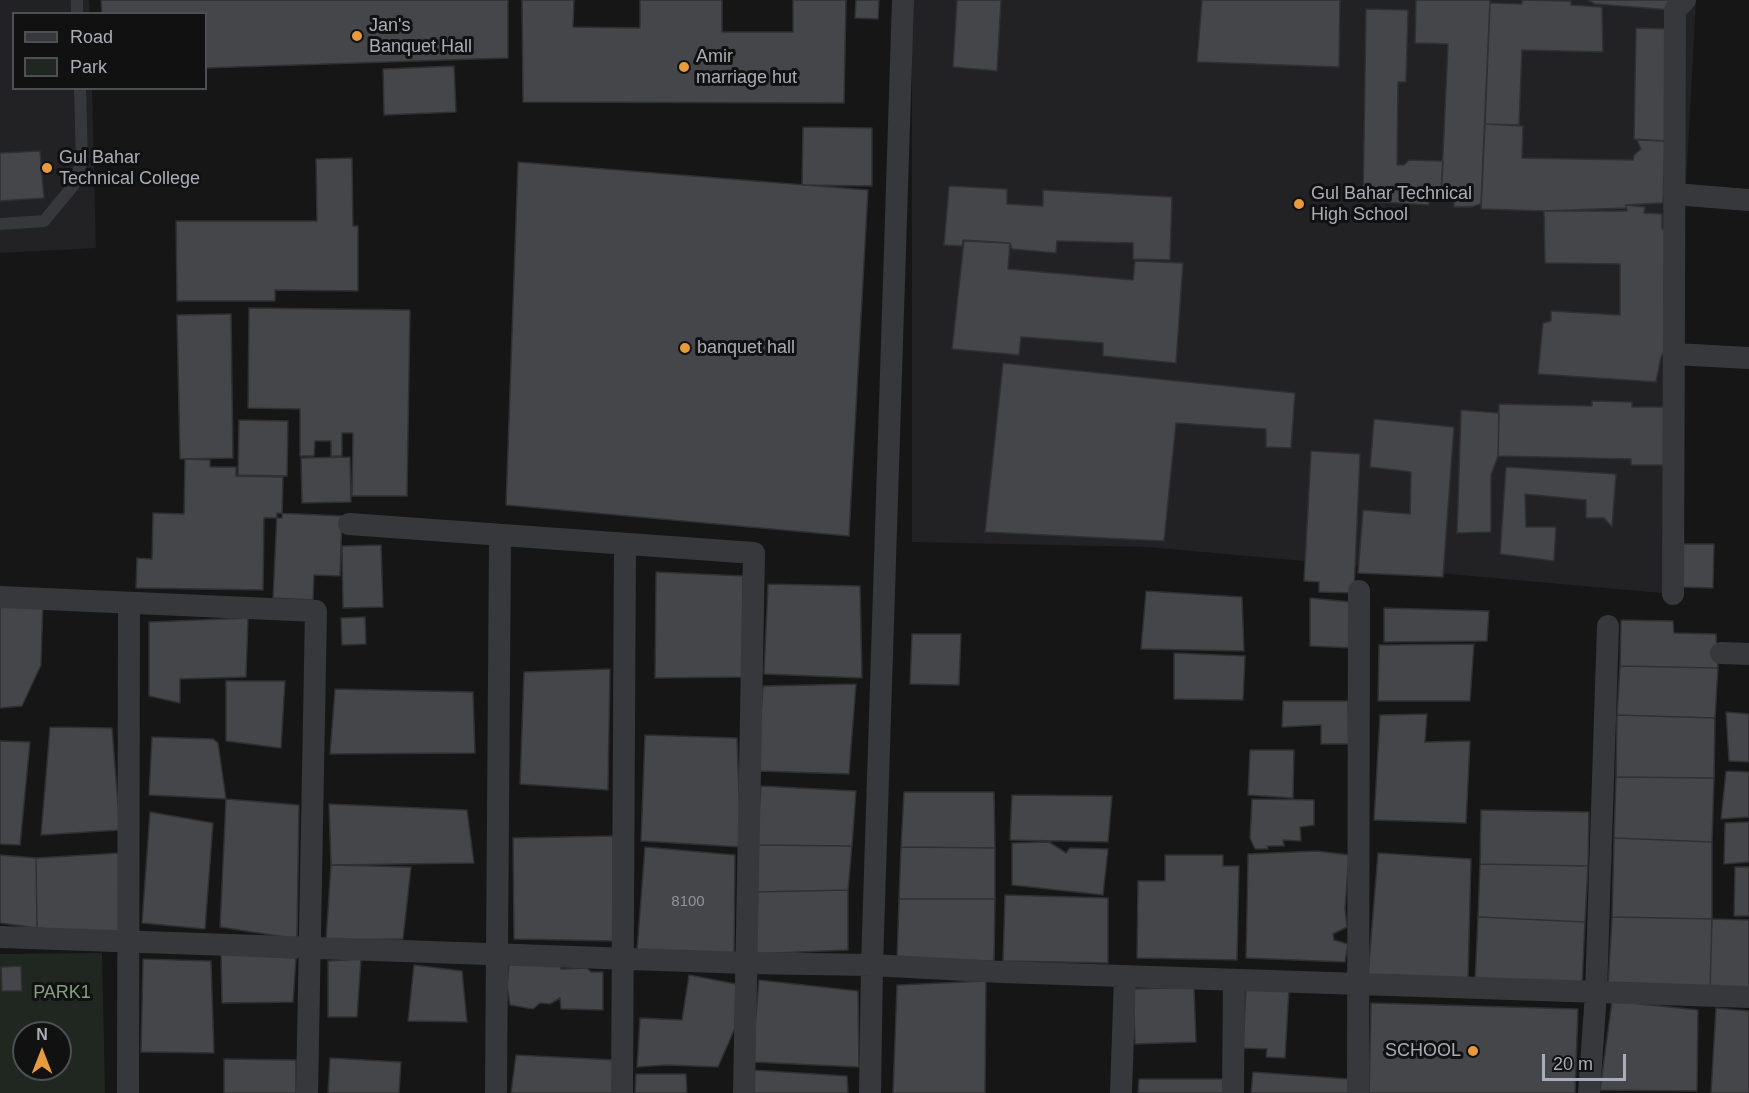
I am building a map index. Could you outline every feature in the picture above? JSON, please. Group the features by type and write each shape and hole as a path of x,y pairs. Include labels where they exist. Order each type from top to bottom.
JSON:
{"street":[{"path":"870,1093 872,965 903,0"},
{"path":"1673,594 1675,10 1685,0"},
{"path":"1674,194 1749,200"},
{"path":"1674,354 1749,358"},
{"path":"350,525 754,554 744,1093"},
{"path":"496,1093 500,537"},
{"path":"622,1093 625,545"},
{"path":"1358,1093 1359,591"},
{"path":"0,597 316,611 307,1093"},
{"path":"128,1093 129,603"},
{"path":"1589,1093 1596,993 1608,626"},
{"path":"1721,653 1749,654"},
{"path":"0,938 746,963 872,965 1749,997"},
{"path":"1121,1093 1125,976"},
{"path":"1233,1093 1234,980"}],"lane":[{"path":"0,224 44,220 73,186 82,161 80,90"}],"shaded area":[{"name":"Gul Bahar Technical College","path":"0,0 89,0 90,12 12,12 12,90 92,90 96,248 0,253"},
{"name":"Gul Bahar Technical High School","path":"912,0 1696,0 1674,407 1673,594 1147,547 912,542"}],"green space":[{"name":"PARK1","path":"102,953 105,1093 0,1093 0,954"}],"building":[{"name":"Jan's Banquet Hall","path":"101,0 508,0 508,58 207,68 207,12 102,12"},
{"name":"Amir marriage hut","path":"522,0 574,0 573,27 640,28 640,0 722,0 722,32 793,32 793,0 846,0 844,103 523,102"},
{"path":"856,0 879,0 878,19 855,18"},
{"path":"957,0 1001,0 997,71 953,67"},
{"path":"1202,0 1340,0 1339,67 1197,62"},
{"path":"1416,0 1490,0 1481,204 1471,207 1454,207 1454,198 1441,197 1448,44 1415,43"},
{"path":"1522,0 1571,1 1571,5 1602,7 1603,52 1522,50 1519,125 1485,124 1490,3 1522,4"},
{"path":"1588,0 1672,0 1671,10 1595,4"},
{"path":"1366,9 1408,10 1406,82 1398,82 1397,165 1404,165 1409,160 1443,161 1441,197 1429,196 1429,205 1363,201"},
{"path":"1636,28 1675,29 1665,141 1634,139"},
{"path":"454,66 456,112 384,115 383,69"},
{"path":"1485,124 1523,126 1522,158 1633,160 1634,155 1641,149 1637,140 1665,141 1663,203 1626,205 1626,208 1544,211 1481,209"},
{"path":"803,127 872,128 872,186 802,185"},
{"path":"40,151 44,198 0,201 0,153"},
{"path":"352,158 353,226 358,226 358,291 275,290 275,301 177,301 176,221 317,221 316,159"},
{"name":"banquet hall","path":"518,162 868,190 849,536 506,505"},
{"path":"949,186 1007,189 1007,204 1043,206 1043,190 1172,197 1170,260 1133,259 1133,243 1057,241 1056,253 1012,249 1010,243 963,240 962,246 944,245"},
{"path":"1626,205 1645,207 1644,213 1662,214 1662,229 1671,229 1667,347 1661,357 1656,382 1538,374 1543,323 1551,321 1551,311 1620,315 1620,264 1545,263 1544,211 1627,211"},
{"path":"964,241 1010,243 1008,269 1133,280 1135,261 1183,263 1176,363 1103,356 1103,343 1021,337 1019,355 952,349"},
{"path":"249,308 410,310 407,496 352,496 353,433 342,433 342,456 331,456 331,441 315,441 314,456 300,456 300,409 248,408"},
{"path":"231,314 233,458 180,459 177,315"},
{"path":"1003,363 1295,393 1291,448 1266,447 1266,429 1176,423 1164,541 985,532"},
{"path":"1592,401 1632,402 1632,407 1674,407 1673,465 1631,465 1631,459 1498,456 1499,404 1592,406"},
{"path":"1461,410 1499,413 1498,456 1491,475 1491,532 1457,533"},
{"path":"1374,419 1454,427 1443,577 1358,573 1363,510 1410,514 1411,472 1370,467"},
{"path":"239,420 288,421 287,476 238,475"},
{"path":"1311,451 1360,454 1354,593 1319,592 1319,582 1304,581"},
{"path":"350,457 351,502 302,503 301,458"},
{"path":"185,459 210,460 210,467 236,467 236,476 283,477 282,518 264,518 263,590 136,588 137,558 152,559 153,513 184,514"},
{"path":"1506,467 1616,474 1612,527 1604,518 1586,518 1586,500 1525,494 1526,527 1556,527 1554,561 1500,554"},
{"path":"277,513 342,516 340,576 314,575 313,600 273,598"},
{"path":"1682,544 1714,544 1713,588 1681,587"},
{"path":"381,545 383,607 343,608 342,546"},
{"path":"656,572 743,576 742,677 655,678"},
{"path":"768,584 860,586 862,678 764,674"},
{"path":"1146,591 1242,597 1244,651 1141,649"},
{"path":"1310,598 1351,602 1352,648 1310,646"},
{"path":"43,599 41,665 22,706 0,708 0,604"},
{"path":"1384,608 1489,611 1487,641 1384,642"},
{"path":"365,617 366,644 342,645 341,618"},
{"path":"248,618 246,677 180,679 180,703 149,696 149,622"},
{"path":"1621,620 1673,621 1674,633 1716,634 1718,668 1620,666"},
{"path":"912,634 961,634 959,685 910,684"},
{"path":"1474,644 1470,701 1378,701 1379,645"},
{"path":"1174,653 1245,656 1243,700 1174,699"},
{"path":"1620,666 1718,668 1715,718 1617,715"},
{"path":"610,669 608,790 520,784 524,672"},
{"path":"226,681 285,681 281,748 226,741"},
{"path":"856,684 849,774 757,771 763,686"},
{"path":"335,689 473,692 475,753 330,754"},
{"path":"1283,701 1348,701 1349,744 1321,744 1321,725 1282,727"},
{"path":"1726,712 1749,714 1749,762 1729,761"},
{"path":"1427,714 1425,742 1470,741 1466,823 1374,820 1380,715"},
{"path":"1617,715 1715,718 1714,778 1616,777"},
{"path":"50,727 112,728 120,830 41,835"},
{"path":"645,735 737,738 741,847 641,841"},
{"path":"152,737 213,739 218,743 226,799 149,795"},
{"path":"0,741 30,742 20,845 0,844"},
{"path":"1250,750 1294,750 1293,798 1248,795"},
{"path":"1726,771 1749,772 1749,817 1721,819"},
{"path":"1616,777 1714,778 1712,842 1614,838"},
{"path":"761,786 856,791 852,846 754,845 757,842"},
{"path":"904,792 994,792 995,848 901,847"},
{"path":"1012,795 1112,796 1108,842 1010,840"},
{"path":"226,799 299,805 297,939 220,927"},
{"path":"1252,799 1314,800 1314,825 1300,827 1301,841 1283,840 1284,846 1255,849 1250,838"},
{"path":"329,804 467,810 474,863 331,865"},
{"path":"1481,810 1589,812 1588,866 1480,864"},
{"path":"150,812 213,823 205,929 142,923"},
{"path":"1749,822 1749,862 1724,864 1725,823"},
{"path":"613,836 613,941 514,939 513,838"},
{"path":"1614,838 1712,842 1712,919 1612,917"},
{"path":"1049,842 1066,853 1070,848 1108,849 1103,895 1012,885 1012,843"},
{"path":"754,845 852,846 848,890 755,892"},
{"path":"645,847 735,855 734,958 637,950"},
{"path":"901,847 995,848 995,899 899,899"},
{"path":"1317,851 1349,855 1345,908 1347,927 1333,934 1334,940 1348,944 1345,962 1246,958 1248,854"},
{"path":"120,853 120,934 37,928 36,858"},
{"path":"1378,853 1471,859 1468,980 1368,975"},
{"path":"0,855 36,858 37,928 0,923"},
{"path":"1165,855 1223,855 1223,866 1239,866 1237,960 1137,958 1138,881 1165,881"},
{"path":"1480,864 1588,866 1585,922 1478,917"},
{"path":"331,865 411,867 403,939 326,940"},
{"path":"1735,867 1749,867 1749,916 1734,916"},
{"path":"848,890 848,950 752,954 755,892"},
{"path":"1005,895 1108,898 1108,963 1003,961"},
{"path":"899,899 995,899 994,961 897,959"},
{"path":"1478,917 1585,922 1582,986 1475,982"},
{"path":"1612,917 1712,919 1710,989 1608,986"},
{"path":"1712,919 1749,920 1749,989 1710,989"},
{"path":"221,954 296,958 293,1002 222,1003"},
{"path":"143,959 211,961 214,1053 141,1052"},
{"path":"361,959 357,1017 328,1017 328,961"},
{"path":"509,964 560,964 561,969 587,968 591,972 603,972 603,1010 561,1009 560,998 550,1004 540,1003 533,1009 510,1005 507,986"},
{"path":"414,965 462,971 467,1022 408,1021"},
{"path":"21,966 22,991 2,991 1,967"},
{"path":"689,975 736,984 735,1028 718,1067 666,1065 637,1067 640,1018 682,1020"},
{"path":"759,980 858,991 859,1067 752,1062"},
{"path":"986,981 985,1093 893,1093 897,985"},
{"path":"1194,987 1196,1042 1135,1044 1133,989"},
{"path":"1246,987 1289,989 1285,1058 1266,1057 1267,1049 1243,1048"},
{"path":"1612,1001 1698,1010 1697,1091 1600,1090"},
{"name":"SCHOOL","path":"1371,1003 1578,1009 1575,1093 1369,1093"},
{"path":"1716,1008 1749,1011 1749,1093 1711,1093"},
{"path":"516,1055 614,1060 613,1093 511,1093"},
{"path":"330,1058 401,1062 399,1093 328,1093"},
{"path":"224,1059 296,1060 296,1093 224,1093"},
{"path":"752,1070 847,1076 848,1093 753,1093"},
{"path":"1253,1072 1349,1079 1348,1093 1251,1093"},
{"path":"636,1074 686,1074 687,1093 635,1093"},
{"path":"1139,1079 1225,1079 1226,1093 1138,1093"}],"place":[{"name":"Jan's Banquet Hall","path":"357,36"},
{"name":"Amir marriage hut","path":"684,67"},
{"name":"Gul Bahar Technical College","path":"47,168"},
{"name":"Gul Bahar Technical High School","path":"1299,204"},
{"name":"banquet hall","path":"685,348"},
{"name":"SCHOOL","path":"1473,1051"}]}
